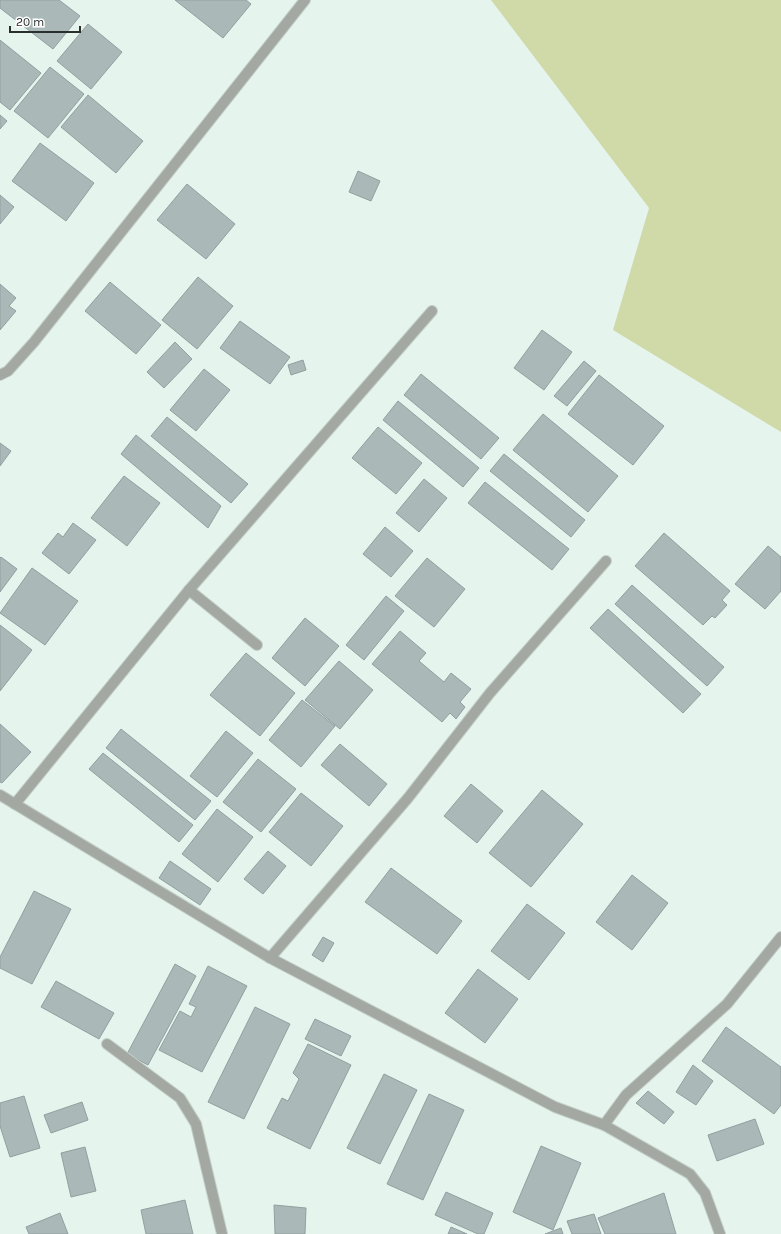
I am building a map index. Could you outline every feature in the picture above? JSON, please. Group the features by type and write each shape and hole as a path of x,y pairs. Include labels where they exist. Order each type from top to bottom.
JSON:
{"street":[{"path":"0,375 8,371 34,342 305,0"},
{"path":"15,804 189,590 432,311"},
{"path":"270,958 408,798 490,693 606,562"},
{"path":"189,590 257,645"},
{"path":"0,795 270,958 555,1107 604,1125 690,1174 705,1193 720,1234"},
{"path":"604,1125 626,1095 726,1004 781,937"},
{"path":"107,1044 180,1098 196,1124 222,1234"}],"green space":[{"path":"491,0 781,0 781,432 613,330 649,208"}],"building":[{"path":"0,0 59,0 80,16 53,49 0,8"},
{"path":"175,0 246,0 251,4 223,38"},
{"path":"88,24 122,52 91,89 57,61"},
{"path":"0,40 41,73 10,110 0,102"},
{"path":"50,67 84,94 48,138 14,111"},
{"path":"88,95 143,141 116,173 61,127"},
{"path":"0,115 7,121 0,129"},
{"path":"40,143 94,183 66,221 12,181"},
{"path":"358,171 380,181 371,201 349,192"},
{"path":"187,184 235,224 206,259 157,220"},
{"path":"0,195 14,207 0,224"},
{"path":"198,277 233,306 197,349 162,320"},
{"path":"110,282 161,325 136,354 85,311"},
{"path":"0,284 16,298 9,306 16,311 0,330"},
{"path":"240,321 290,357 270,384 220,348"},
{"path":"542,330 572,352 544,390 514,368"},
{"path":"175,342 192,359 164,388 147,372"},
{"path":"303,360 306,370 291,375 288,365"},
{"path":"584,361 596,371 567,406 554,396"},
{"path":"204,369 230,390 196,431 170,410"},
{"path":"421,374 499,438 481,459 404,395"},
{"path":"599,375 664,426 633,465 568,414"},
{"path":"398,401 479,468 463,487 383,420"},
{"path":"543,414 618,476 588,512 513,450"},
{"path":"167,417 248,484 231,503 151,436"},
{"path":"378,427 422,463 396,494 352,458"},
{"path":"136,435 221,506 208,528 121,454"},
{"path":"0,443 11,451 0,466"},
{"path":"504,454 585,520 571,537 490,471"},
{"path":"124,476 160,503 127,546 91,518"},
{"path":"424,479 447,498 419,532 396,513"},
{"path":"485,482 569,549 552,570 468,503"},
{"path":"73,523 96,540 69,574 42,553 58,533 63,537"},
{"path":"385,527 413,551 391,577 363,554"},
{"path":"664,533 730,591 722,600 727,605 715,618 712,616 703,625 635,566"},
{"path":"768,546 781,557 781,591 765,609 735,584"},
{"path":"1,557 17,569 0,592 0,558"},
{"path":"427,558 465,589 434,627 395,596"},
{"path":"32,568 78,601 45,645 0,613"},
{"path":"632,585 724,667 707,686 615,604"},
{"path":"386,596 404,611 364,660 346,645"},
{"path":"608,609 701,694 683,713 590,628"},
{"path":"305,618 339,646 305,686 272,658"},
{"path":"0,625 32,650 0,691"},
{"path":"400,631 426,653 419,661 444,682 451,673 471,689 460,702 465,707 456,719 450,713 442,722 372,664"},
{"path":"246,653 295,693 260,736 210,695"},
{"path":"339,661 373,690 340,729 305,700"},
{"path":"302,700 335,726 301,767 269,740"},
{"path":"0,724 31,752 2,783 0,782"},
{"path":"121,729 211,801 195,820 106,748"},
{"path":"226,731 253,753 217,797 190,776"},
{"path":"340,744 387,784 369,806 321,765"},
{"path":"103,753 193,825 179,842 89,769"},
{"path":"258,759 296,789 261,832 223,802"},
{"path":"471,784 503,811 477,843 444,816"},
{"path":"542,790 583,824 531,887 489,853"},
{"path":"301,793 343,826 311,866 269,832"},
{"path":"217,809 253,837 218,882 182,854"},
{"path":"268,851 286,866 263,894 244,879"},
{"path":"170,861 211,889 200,905 159,878"},
{"path":"391,868 462,921 437,954 365,902"},
{"path":"632,875 668,903 632,950 596,922"},
{"path":"34,891 71,909 32,984 0,968 0,957"},
{"path":"527,904 565,933 529,980 491,951"},
{"path":"323,937 334,943 323,962 312,955"},
{"path":"175,964 196,976 148,1065 127,1054"},
{"path":"208,966 247,986 202,1072 159,1050 180,1011 191,1017 196,1007 189,1004"},
{"path":"478,969 518,999 485,1043 445,1013"},
{"path":"56,981 114,1013 99,1039 41,1007"},
{"path":"255,1007 290,1024 244,1119 208,1102"},
{"path":"315,1019 351,1036 341,1056 305,1039"},
{"path":"726,1027 781,1067 781,1105 774,1114 702,1061"},
{"path":"308,1044 351,1065 310,1149 267,1128 282,1098 288,1101 299,1079 293,1073"},
{"path":"693,1065 713,1081 696,1105 676,1092"},
{"path":"384,1074 417,1090 380,1164 347,1148"},
{"path":"648,1091 674,1112 664,1124 636,1103"},
{"path":"429,1094 464,1110 423,1200 387,1184"},
{"path":"24,1096 40,1148 10,1157 0,1126 0,1103"},
{"path":"82,1102 88,1120 51,1133 44,1115"},
{"path":"755,1119 764,1144 717,1161 708,1135"},
{"path":"541,1146 581,1163 553,1230 513,1212"},
{"path":"85,1147 96,1191 71,1197 61,1153"},
{"path":"446,1192 493,1213 484,1234 478,1234 435,1215"},
{"path":"664,1193 676,1234 605,1234 598,1218"},
{"path":"185,1200 193,1234 146,1234 141,1210"},
{"path":"274,1205 306,1208 305,1234 275,1234"},
{"path":"60,1213 68,1234 29,1234 26,1227"},
{"path":"594,1214 601,1234 572,1234 567,1221"},
{"path":"451,1227 467,1234 448,1234"},
{"path":"561,1228 563,1234 545,1234"}]}
